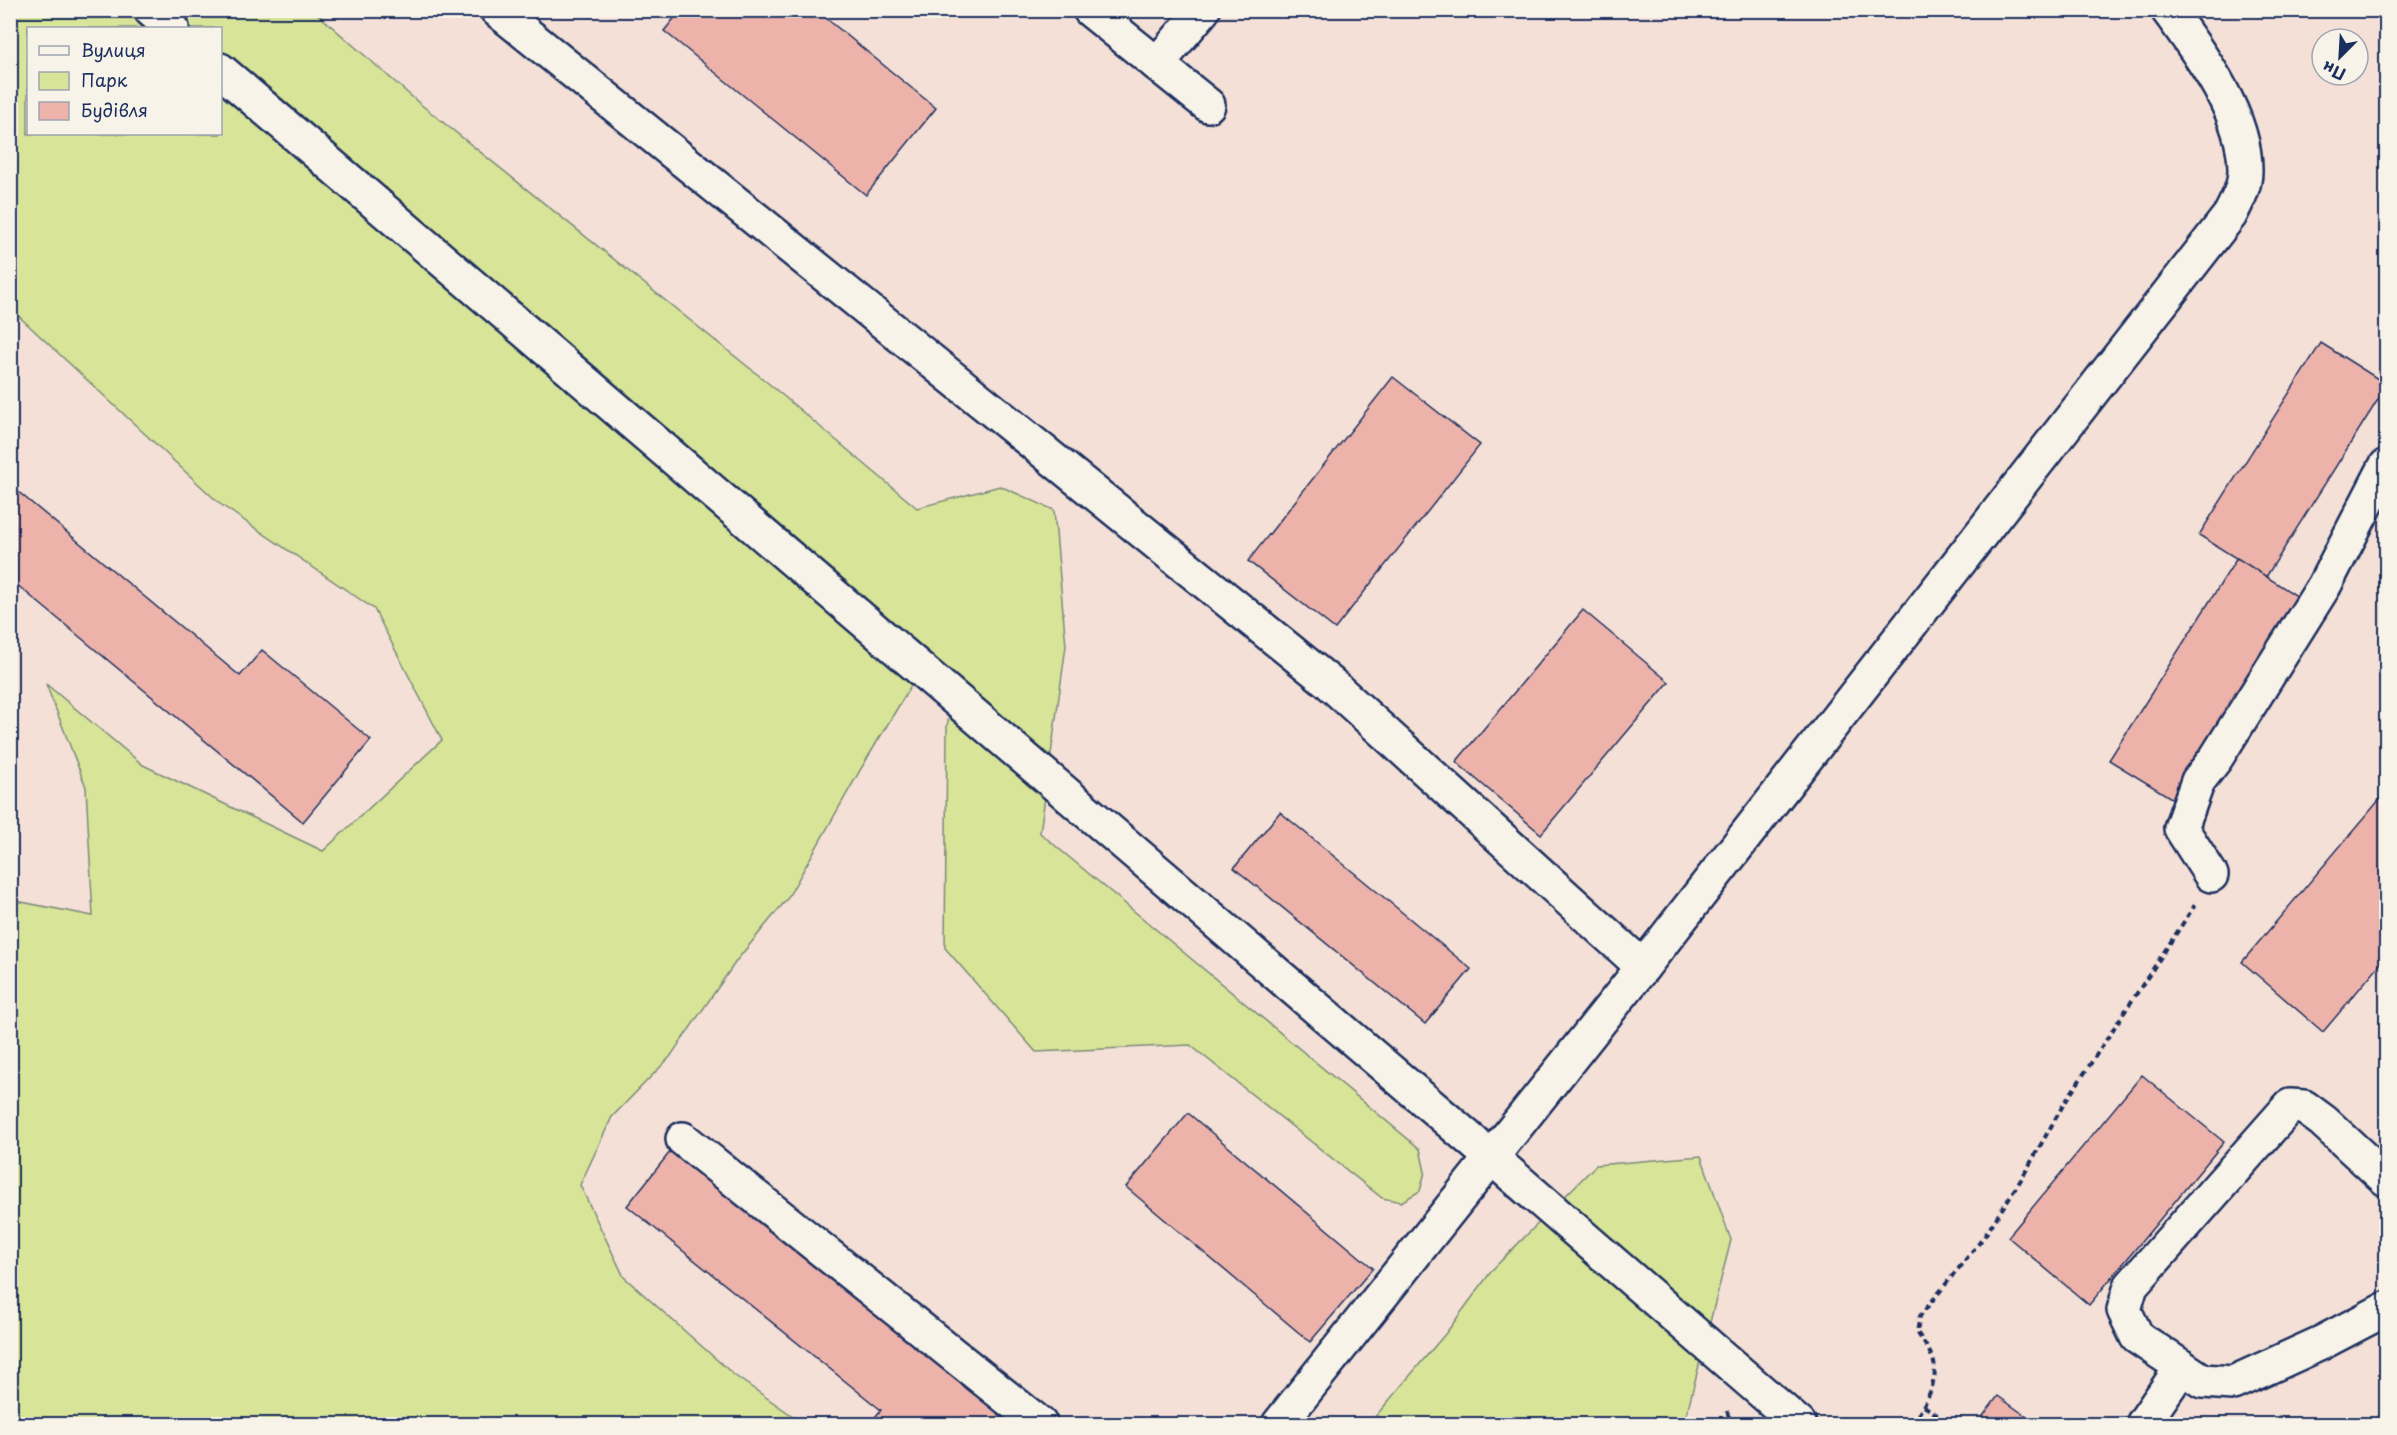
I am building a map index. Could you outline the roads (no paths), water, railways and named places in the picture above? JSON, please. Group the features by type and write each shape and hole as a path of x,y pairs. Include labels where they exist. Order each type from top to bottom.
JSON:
{"lane":[{"path":"151,10 171,27"},
{"path":"497,10 1330,683 1643,967"},
{"path":"1090,10 1208,105"},
{"path":"1157,64 1203,10"},
{"path":"1279,1425 1643,967 2230,215 2240,195 2245,173 2244,148 2234,118 2216,82 2168,10"},
{"path":"222,72 1492,1158 1799,1425"},
{"path":"2211,875 2181,828 2198,781 2216,758 2324,586 2386,466"},
{"path":"2386,1179 2323,1121 2304,1107 2290,1107 2131,1286 2124,1310 2137,1337 2203,1381 2233,1383 2321,1343 2386,1308"},
{"path":"683,1138 1040,1425"},
{"path":"2143,1425 2182,1367"}]}
